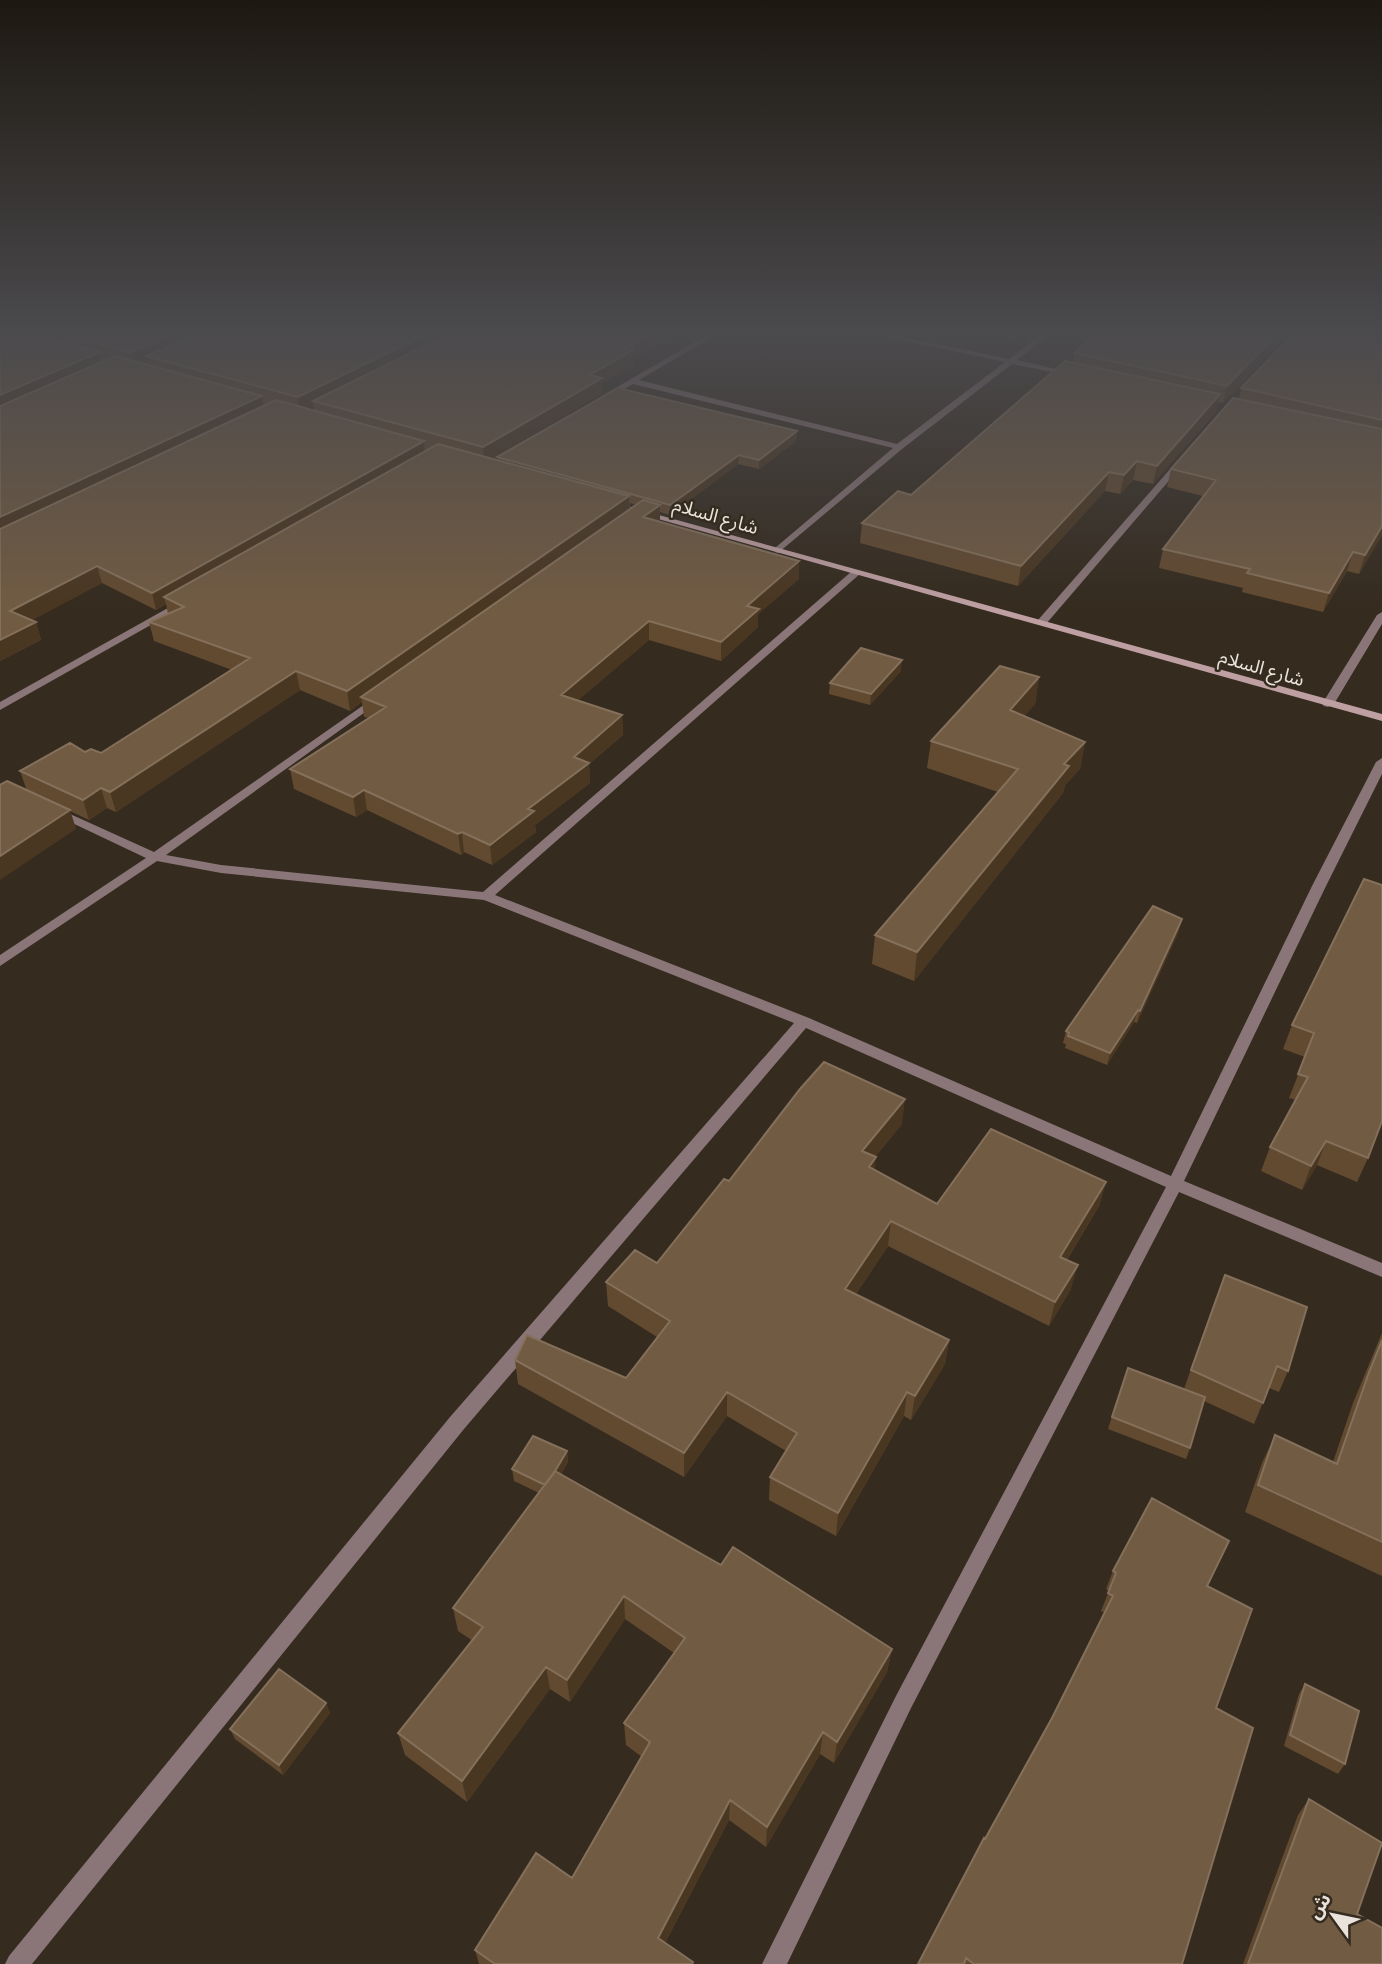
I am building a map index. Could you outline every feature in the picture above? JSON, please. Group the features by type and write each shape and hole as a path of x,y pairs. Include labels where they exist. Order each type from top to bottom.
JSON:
{"street":[{"path":"804,424 899,447"},
{"path":"778,550 930,424"},
{"path":"1042,622 1190,451"},
{"name":"شارع السلام","path":"602,501 1382,718"},
{"path":"629,520 640,512"},
{"path":"486,896 856,573"},
{"path":"0,707 194,597"},
{"path":"1328,704 1382,615"},
{"path":"0,961 155,857 392,688"},
{"path":"774,1964 904,1701 1175,1184 1382,762"},
{"path":"41,805 155,857 221,869 486,896 804,1021 1175,1184 1382,1270"},
{"path":"17,1964 448,1434 804,1021"}],"building":[{"path":"0,424 202,424 0,517"},
{"path":"225,424 361,424 424,441 152,593 97,566 10,611 36,622 0,640 0,529"},
{"path":"397,424 523,424 483,447"},
{"path":"555,424 766,424 797,431 759,460 739,455 670,505 497,457"},
{"path":"993,424 1194,424 1157,466 1137,461 1124,475 1109,472 1021,566 862,523 898,491 911,495"},
{"path":"1211,424 1356,424 1382,429 1382,526 1365,555 1353,552 1329,593 1247,573 1250,569 1163,549 1216,480 1171,469"},
{"path":"438,444 629,496 347,691 296,671 110,792 101,788 83,800 20,771 70,743 85,752 91,749 101,753 250,658 149,622 184,607 164,597"},
{"path":"643,500 660,505 643,517 799,561 747,606 759,609 721,642 649,621 561,695 622,715 574,757 589,763 528,809 534,811 490,845 462,832 458,834 364,790 353,797 290,769 386,707 361,697"},
{"path":"861,648 902,660 871,694 830,683"},
{"path":"1000,666 1039,677 1010,710 1085,742 1064,764 1069,766 917,952 875,935 1018,769 931,741"},
{"path":"7,781 70,810 0,856 0,785"},
{"path":"1364,879 1382,885 1382,1121 1368,1158 1326,1141 1311,1166 1270,1147 1308,1077 1298,1074 1314,1033 1292,1025"},
{"path":"1153,906 1182,919 1140,1011 1138,1010 1110,1053 1068,1036 1066,1031"},
{"path":"824,1062 905,1099 862,1151 876,1157 869,1167 937,1204 991,1129 1106,1182 1060,1257 1078,1265 1055,1302 891,1221 845,1289 949,1340 915,1396 907,1392 838,1513 770,1477 797,1433 727,1392 684,1453 515,1360 527,1335 626,1378 670,1321 606,1282 635,1250 657,1263 724,1179 729,1181"},
{"path":"1225,1275 1307,1307 1288,1371 1277,1366 1263,1403 1191,1370"},
{"path":"1382,1340 1382,1542 1258,1485 1275,1435 1337,1464"},
{"path":"1128,1368 1205,1397 1190,1448 1112,1417"},
{"path":"533,1436 567,1451 545,1485 512,1469"},
{"path":"555,1471 721,1565 733,1547 892,1649 837,1742 823,1732 767,1827 730,1800 658,1938 693,1962 692,1964 495,1964 475,1950 536,1853 572,1878 650,1742 624,1723 685,1638 624,1596 567,1680 546,1667 462,1781 398,1733 483,1627 453,1608"},
{"path":"1152,1498 1229,1541 1207,1586 1252,1609 1216,1708 1253,1728 1182,1964 974,1964 966,1958 964,1964 918,1964 984,1838 1052,1718 1113,1596 1108,1593 1116,1573 1113,1571"},
{"path":"279,1669 326,1703 279,1765 230,1729"},
{"path":"1305,1684 1359,1711 1345,1764 1290,1735"},
{"path":"1309,1799 1382,1843 1357,1914 1382,1928 1382,1964 1248,1964"}]}
